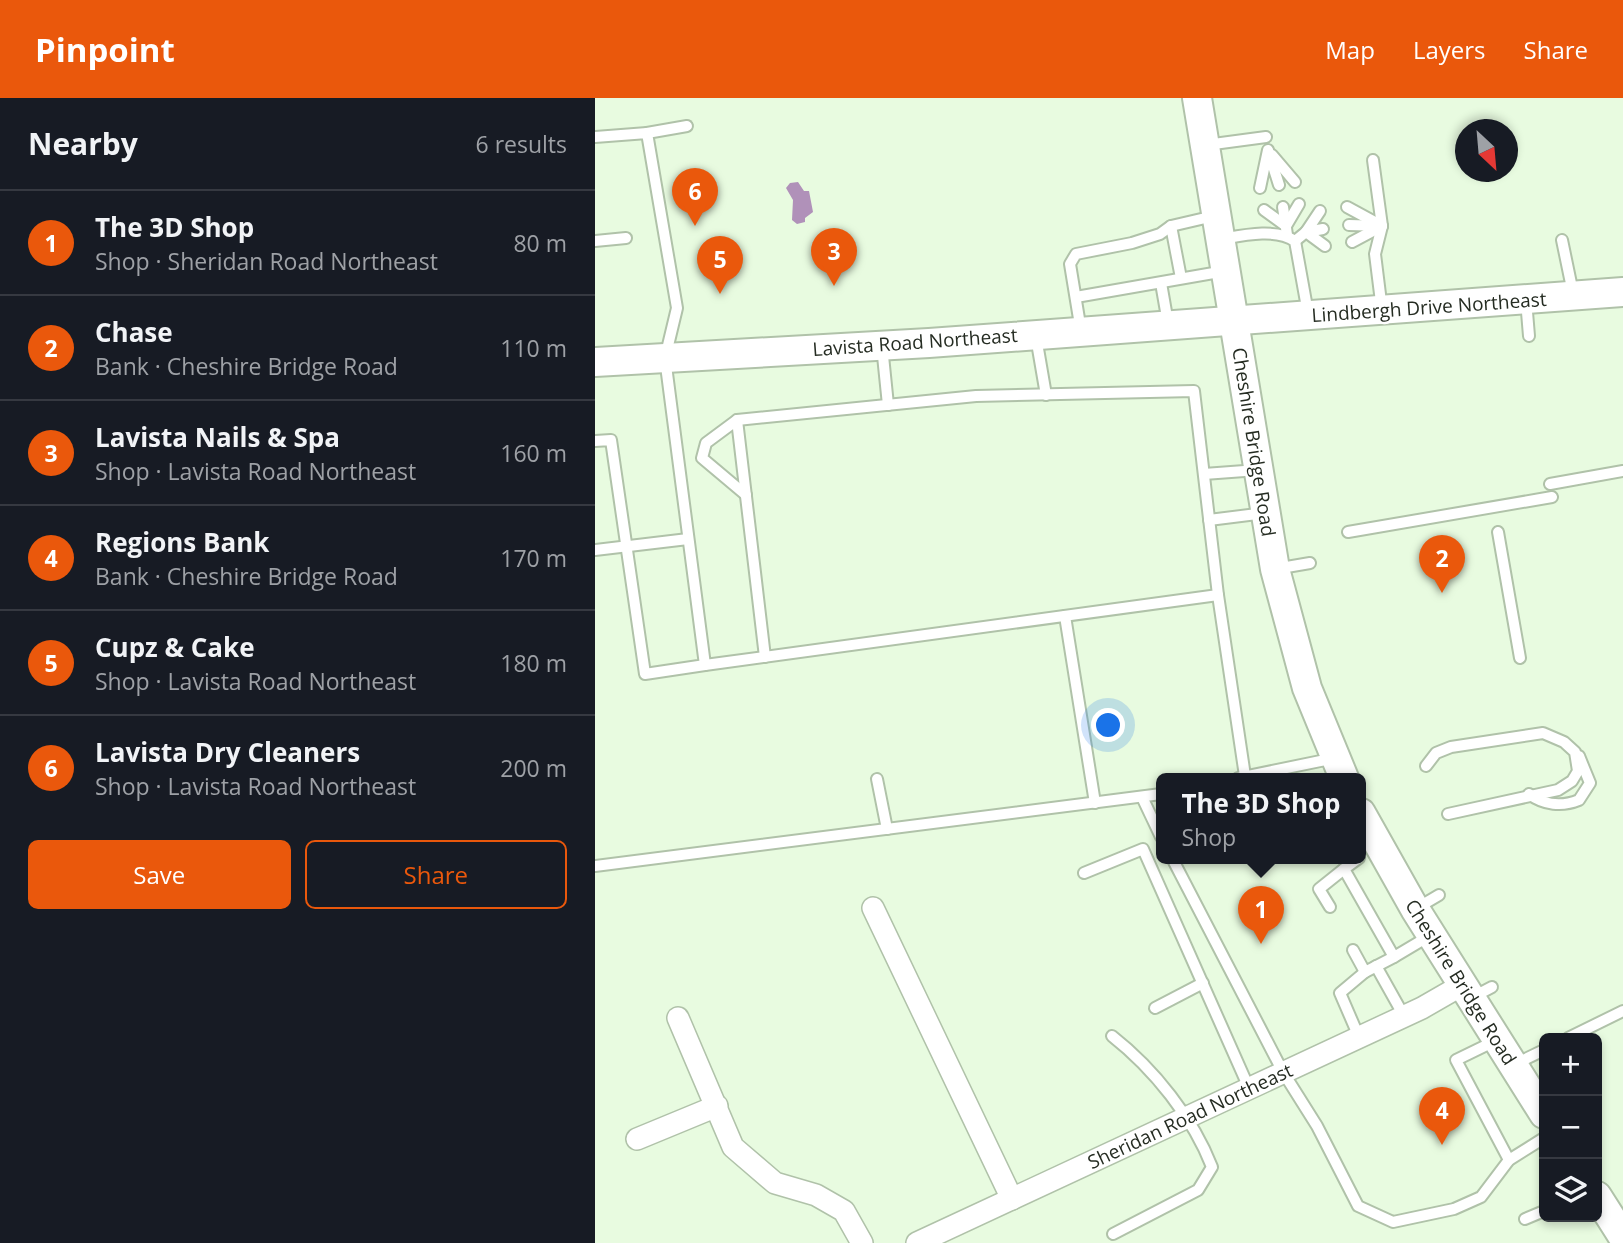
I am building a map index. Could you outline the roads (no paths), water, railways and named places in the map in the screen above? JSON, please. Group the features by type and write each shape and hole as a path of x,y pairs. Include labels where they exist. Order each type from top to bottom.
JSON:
{"main road":[{"name":"Cheshire Bridge Road","path":"1197,98 1275,569 1307,688 1339,768"},
{"name":"Lindbergh Drive Northeast","path":"1235,322 1623,292"},
{"name":"Lavista Road Northeast","path":"595,362 1235,322"},
{"name":"Cheshire Bridge Road","path":"1366,854 1415,909 1431,935 1475,990 1498,1040 1539,1106"},
{"path":"1602,1204 1623,1237"}],"street":[{"path":"873,908 1012,1199"},
{"name":"Sheridan Road Northeast","path":"917,1243 1404,1016 1475,990"},
{"path":"678,1018 733,1147 775,1183 816,1195 844,1211 862,1243"},
{"path":"637,1139 717,1106"}],"lane":[{"path":"595,137 647,133 687,126"},
{"path":"647,133 677,308 665,358 705,665"},
{"path":"1205,145 1266,137"},
{"path":"1268,150 1295,182"},
{"path":"1268,150 1279,185"},
{"path":"1260,188 1268,150"},
{"path":"1373,160 1382,226 1375,254 1382,310"},
{"path":"1289,234 1299,204"},
{"path":"1283,206 1308,316"},
{"path":"1346,208 1382,226"},
{"path":"1264,210 1289,234"},
{"path":"1306,232 1319,211"},
{"path":"1349,225 1382,226"},
{"path":"1171,226 1181,278"},
{"path":"1081,331 1070,264 1076,254 1133,247 1171,226 1219,228 1246,235 1289,234 1323,229"},
{"path":"1352,242 1382,226"},
{"path":"1306,232 1325,246"},
{"path":"595,241 626,238"},
{"path":"1562,240 1573,296"},
{"path":"1076,297 1140,282 1161,283 1226,271"},
{"path":"1161,283 1168,326"},
{"path":"1526,299 1529,335"},
{"path":"1036,334 1045,395"},
{"path":"882,346 888,405"},
{"path":"746,495 702,458 706,443 737,420 935,400 1194,391 1241,773"},
{"path":"737,420 765,657"},
{"path":"595,441 611,440 645,674 1219,595"},
{"path":"1204,474 1258,470"},
{"path":"1550,484 1623,471"},
{"path":"1348,532 1552,497"},
{"path":"1209,520 1265,513"},
{"path":"1498,532 1520,658"},
{"path":"595,550 688,539"},
{"path":"1275,569 1310,564"},
{"path":"1065,616 1095,803"},
{"path":"1426,766 1437,753 1451,747 1543,733 1564,742 1575,752 1588,772 1590,783 1579,800 1559,804 1536,799 1529,794"},
{"path":"1448,814 1529,794 1558,790 1572,781 1579,762 1575,752"},
{"path":"1285,773 1339,768"},
{"path":"877,779 887,829"},
{"path":"595,866 1156,795"},
{"path":"1142,797 1156,826"},
{"path":"1084,873 1143,849 1249,1088"},
{"path":"1175,864 1283,1072 1317,1126 1358,1206 1393,1222 1454,1209 1481,1197 1509,1160 1539,1141"},
{"path":"1330,907 1319,889 1351,864"},
{"path":"1344,869 1394,957"},
{"path":"1415,909 1439,895"},
{"path":"1359,1037 1340,993 1365,972 1431,935"},
{"path":"1353,950 1365,972"},
{"path":"1376,966 1404,1016"},
{"path":"1155,1008 1203,983"},
{"path":"1577,1033 1623,1011"},
{"path":"1112,1037 1150,1068 1200,1135 1212,1167 1198,1190 1113,1234"},
{"path":"1498,1040 1456,1060 1509,1160"},
{"path":"1513,1065 1539,1052"},
{"path":"1525,1219 1539,1213"}],"place":[{"name":"Lavista Dry Cleaners","path":"695,226"},
{"name":"Lavista Nails & Spa","path":"834,286"},
{"name":"Cupz & Cake","path":"720,294"},
{"name":"Chase","path":"1442,593"},
{"name":"The 3D Shop","path":"1261,944"},
{"name":"Regions Bank","path":"1442,1145"}]}
